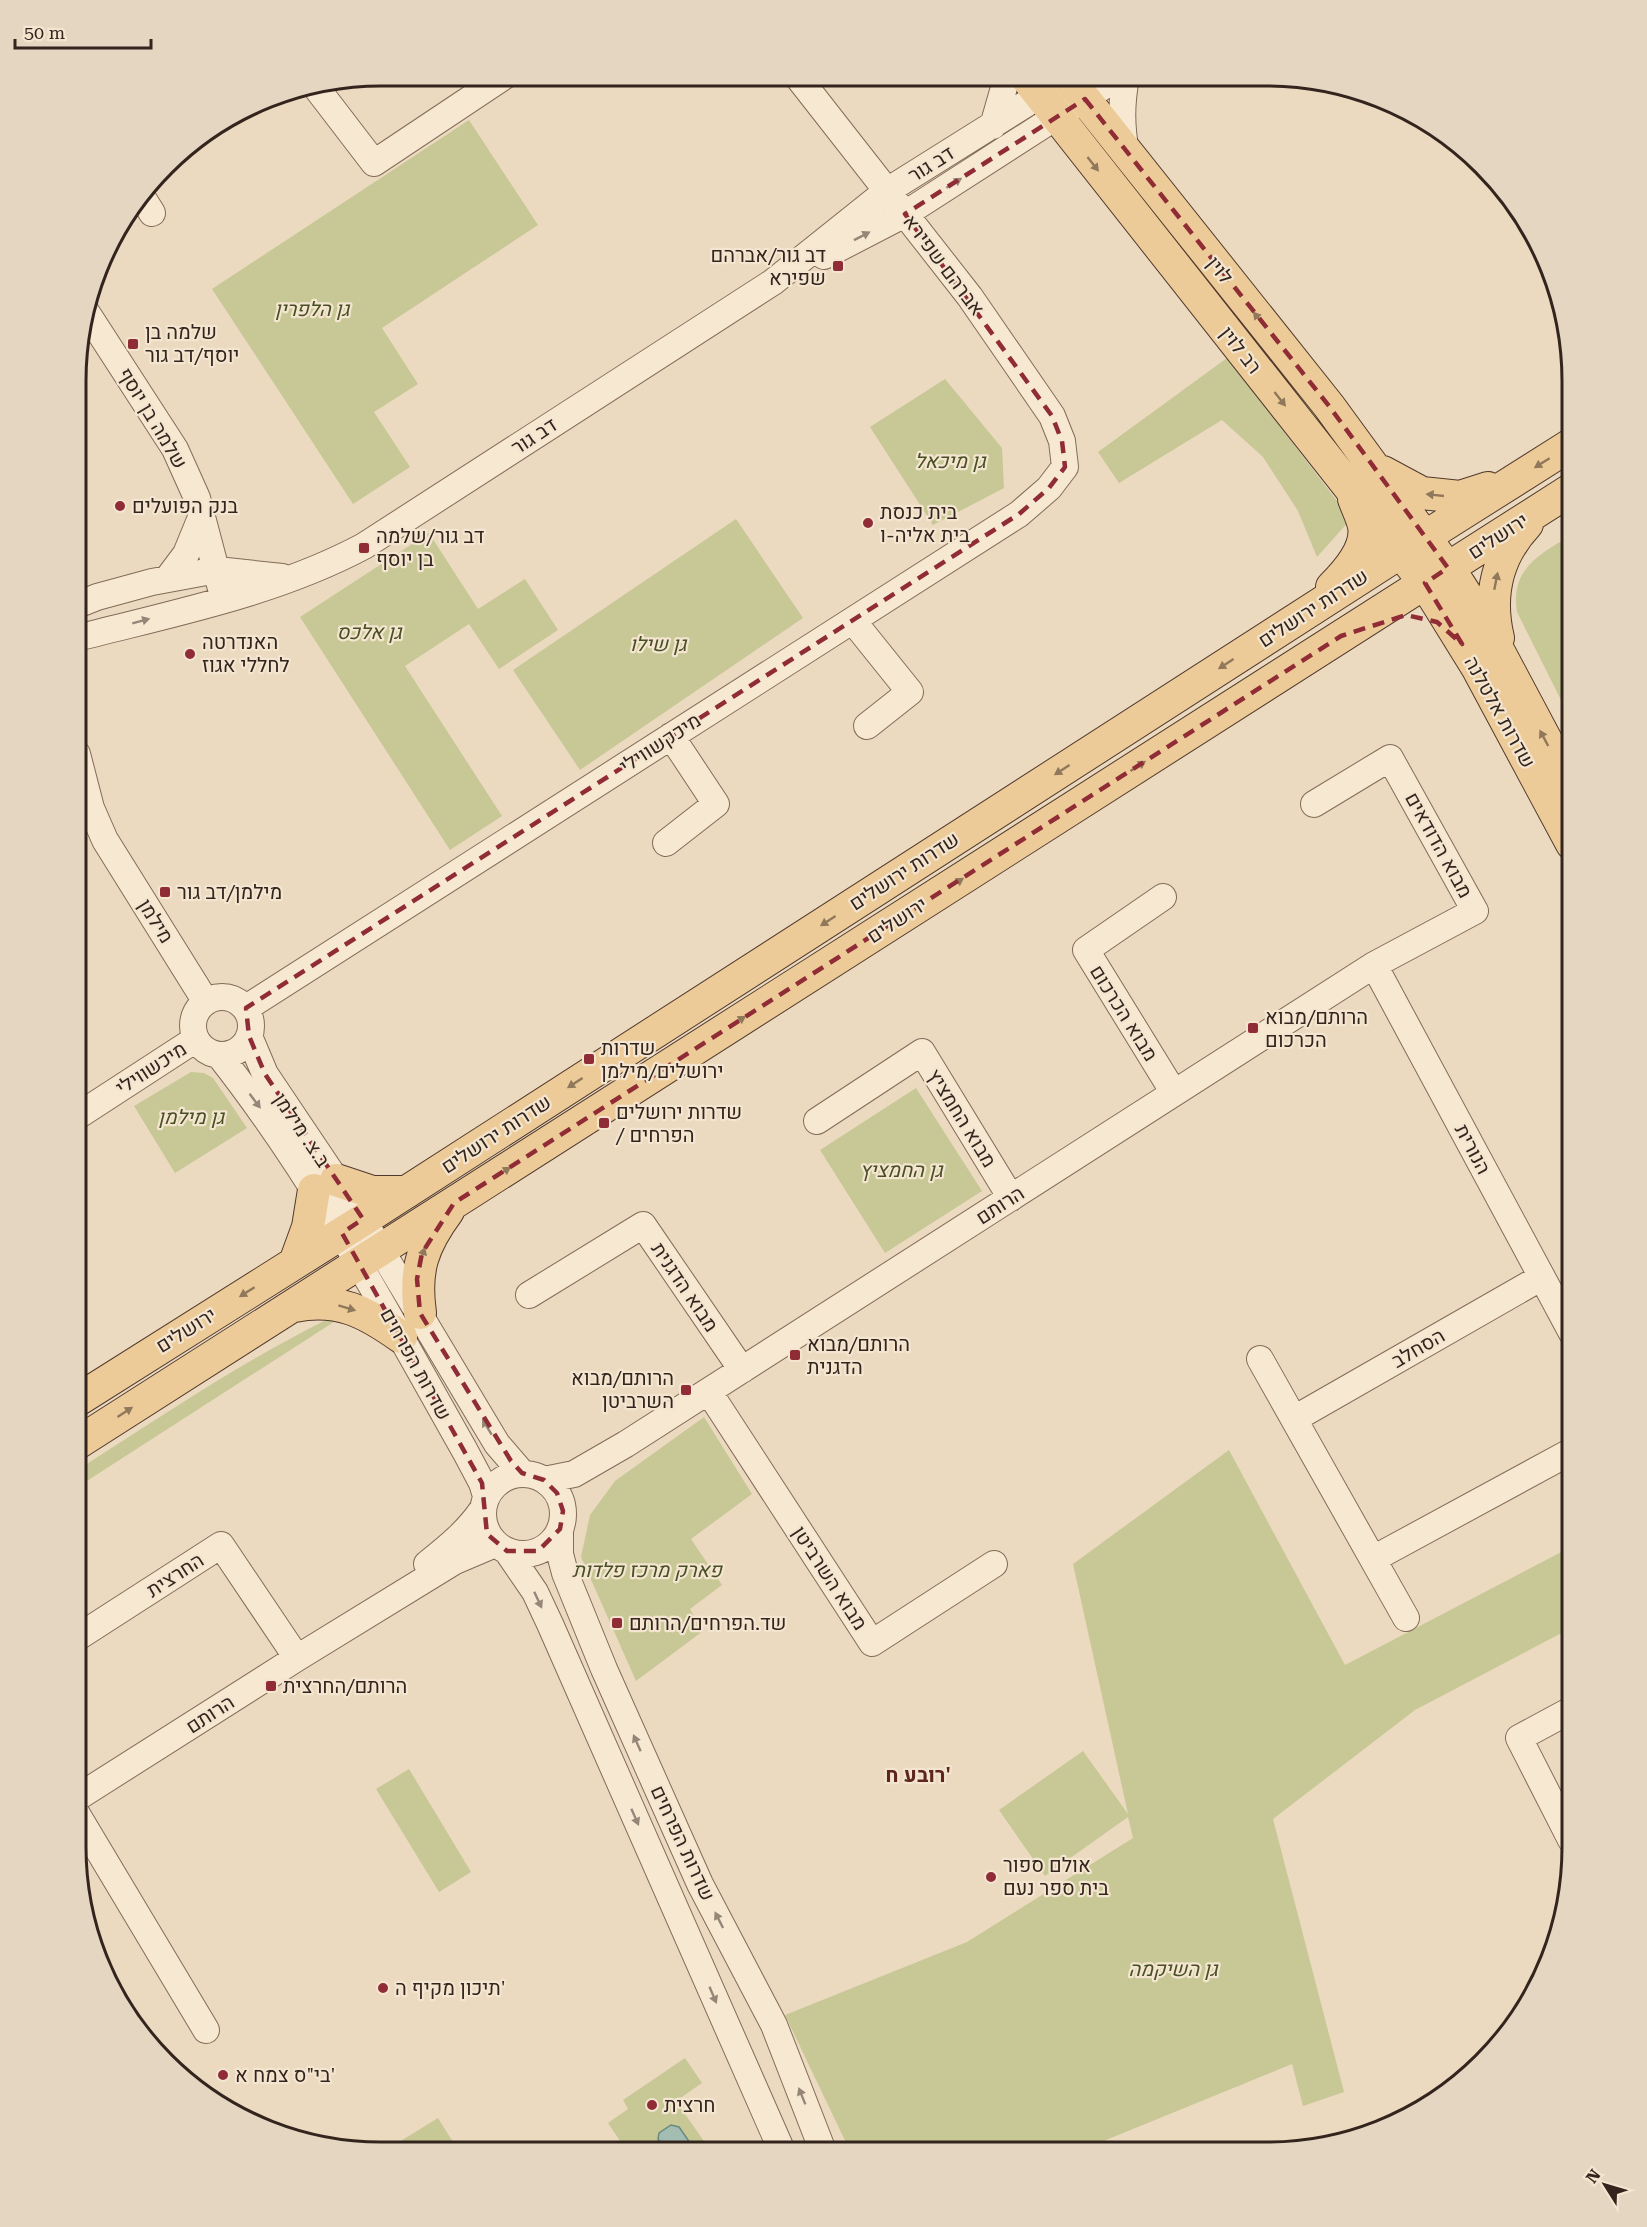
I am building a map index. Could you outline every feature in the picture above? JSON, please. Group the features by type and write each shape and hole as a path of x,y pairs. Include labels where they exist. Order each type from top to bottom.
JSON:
{"main road":[{"name":"לוין","path":"1074,86 1329,406 1372,465 1413,544"},
{"name":"רב לוין","path":"1042,97 1349,487 1413,544"},
{"name":"ירושלים","path":"1512,482 1562,450"},
{"path":"1372,465 1422,494 1460,497 1512,482"},
{"name":"שדרות ירושלים","path":"296,1260 407,1192 1512,482"},
{"path":"1311,610 1349,569 1359,552 1364,526 1349,487"},
{"name":"ירושלים","path":"1436,576 1562,495"},
{"path":"1503,660 1493,619 1496,578 1506,550 1514,537 1543,507"},
{"name":"שדרות אלטלנה","path":"1413,544 1436,576 1462,644 1477,667 1562,825"},
{"name":"שדרות ירושלים","path":"1341,636 1436,576"},
{"name":"שדרות אלטלנה","path":"1436,576 1467,595 1562,770"},
{"path":"1341,636 1390,617 1406,615 1437,622 1450,631 1462,644"},
{"name":"ירושלים","path":"454,1203 1341,636"},
{"path":"296,1260 325,1185 372,1192 407,1192"},
{"path":"290,1307 328,1303 350,1308 374,1319 410,1325 422,1253 438,1223 454,1203"},
{"name":"שדרות ירושלים","path":"86,1438 454,1203"},
{"name":"ירושלים","path":"86,1395 296,1260"}],"street":[{"path":"320,92 374,163 490,86"},
{"name":"אברהם שפירא","path":"804,86 970,297 1052,416 1062,441 1065,467"},
{"path":"993,126 1004,86"},
{"path":"1042,97 1066,86"},
{"path":"1125,86 1121,122 1126,153"},
{"name":"דב גור","path":"773,282 887,191 1042,97"},
{"name":"דב גור","path":"86,639 224,600 314,571 364,546 773,282 905,214 1042,97"},
{"name":"שלמה בן יוסף","path":"92,320 175,449 197,498 224,600"},
{"name":"מיכקשווילי","path":"246,1008 1019,514 1049,488 1065,467"},
{"path":"168,578 186,554 202,515"},
{"name":"דב גור","path":"86,601 168,578 217,570 289,578"},
{"path":"853,621 910,692 867,726"},
{"path":"666,843 716,804 671,736"},
{"name":"מבוא הדודאים","path":"1314,804 1390,758 1475,910 1374,965"},
{"path":"86,789 91,808 105,840"},
{"path":"86,820 105,840"},
{"name":"מילמן","path":"105,840 206,1002"},
{"name":"מבוא הכרכום","path":"1163,897 1086,950 1174,1094"},
{"name":"הרותם","path":"533,1476 574,1474 626,1444 1374,965"},
{"name":"הנורית","path":"1374,965 1562,1314"},
{"path":"223,997 232,998 246,1008 251,1026 249,1036 245,1044 237,1051 219,1055 210,1053 196,1039 193,1032 195,1014 206,1002 223,997"},
{"name":"ב.צ. מילמן","path":"249,1036 265,1074 325,1185 352,1226"},
{"name":"מיכשווילי","path":"86,1110 196,1039"},
{"name":"מבוא החמציץ","path":"817,1121 922,1052 1011,1198"},
{"name":"ב.צ. מילמן","path":"219,1055 325,1185"},
{"name":"מבוא הדגנית","path":"529,1295 643,1225 742,1370"},
{"name":"שדרות הפרחים","path":"352,1226 410,1325 476,1470 484,1503"},
{"name":"הסחלב","path":"1294,1419 1542,1277"},
{"name":"שדרות הפרחים","path":"410,1325 497,1444 533,1476"},
{"path":"1260,1359 1406,1618"},
{"name":"מבוא השרביטן","path":"709,1392 872,1643 994,1564"},
{"name":"הרותם","path":"561,1520 626,1444"},
{"path":"1373,1559 1562,1456"},
{"path":"533,1476 557,1493 561,1520 555,1538 538,1551 528,1554 501,1547 487,1534 483,1522 484,1503 501,1479 533,1476"},
{"name":"הרותם","path":"345,1628 459,1538 470,1527 484,1503"},
{"name":"שדרות הפרחים","path":"561,1520 560,1554 565,1573 604,1669 700,1884 774,2025 820,2142"},
{"name":"החרצית","path":"86,1632 221,1545 297,1658"},
{"name":"הרותם","path":"86,1792 455,1561 501,1547"},
{"name":"שדרות הפרחים","path":"501,1547 535,1592 778,2142"},
{"path":"1562,1715 1519,1738 1562,1822"},
{"path":"86,1829 206,2030"}],"highlighted area":[{"path":"1085,99 1329,406 1448,568 1425,583 1462,644 1437,622 1406,615 1341,636 454,1203 422,1253 417,1279 420,1313 511,1461 522,1473 544,1480 557,1493 563,1511 560,1529 538,1551 507,1551 487,1534 482,1483 342,1233 363,1219 265,1074 249,1036 246,1008 1019,514 1049,488 1065,467 1062,441 1052,416 905,214"}],"green space":[{"name":"גן הלפרין","path":"469,120 538,225 382,328 418,384 374,412 410,467 353,504 212,289"},
{"path":"1227,358 1351,519 1317,557 1298,511 1263,457 1222,420 1119,483 1098,452"},
{"name":"גן מיכאל","path":"945,379 1002,448 1004,488 933,525 870,427"},
{"name":"גן שילו","path":"736,519 803,618 580,770 513,670"},
{"name":"גן אלכס","path":"429,533 478,609 525,579 558,630 499,669 469,624 405,666 502,816 450,850 300,617"},
{"path":"1562,541 1562,702 1517,612 1518,584 1523,573 1530,564"},
{"name":"גן מילמן","path":"191,1072 204,1073 213,1078 247,1128 175,1173 134,1106"},
{"name":"גן החמציץ","path":"916,1088 982,1191 885,1253 820,1150"},
{"path":"330,1318 340,1318 86,1482 86,1465 232,1372"},
{"name":"פארק מרכז פלדות","path":"704,1417 752,1494 691,1539 722,1585 690,1609 703,1631 636,1681 581,1557 590,1515 615,1481"},
{"name":"גן השיקמה","path":"1229,1450 1345,1665 1562,1552 1562,1633 1415,1710 1273,1819 1344,2092 1303,2106 1292,2064 1101,2142 846,2142 785,2015 967,1942 1133,1838 1128,1817 1045,1876 999,1810 1083,1751 1128,1814 1073,1564"},
{"path":"409,1769 471,1872 439,1892 376,1789"},
{"name":"חרצית","path":"685,2058 702,2083 676,2101 704,2142 621,2142 608,2123 628,2109 623,2100"},
{"path":"438,2118 453,2142 399,2142"}],"shaded area":[{"path":"671,2125 679,2127 689,2142 660,2142 659,2133"}],"place":[{"name":"דב גור/אברהם שפירא","path":"838,266"},
{"name":"שלמה בן יוסף/דב גור","path":"133,344"},
{"name":"בנק הפועלים","path":"120,506"},
{"name":"בית כנסת בית אליה-ו","path":"868,523"},
{"name":"דב גור/שלמה בן יוסף","path":"364,548"},
{"name":"האנדרטה לחללי אגוז","path":"190,654"},
{"name":"מילמן/דב גור","path":"165,892"},
{"name":"הרותם/מבוא הכרכום","path":"1253,1028"},
{"name":"שדרות ירושלים/מילמן","path":"589,1059"},
{"name":"שדרות ירושלים / הפרחים","path":"604,1123"},
{"name":"הרותם/מבוא הדגנית","path":"795,1355"},
{"name":"הרותם/מבוא השרביטן","path":"686,1390"},
{"name":"שד.הפרחים/הרותם","path":"617,1623"},
{"name":"הרותם/החרצית","path":"271,1686"},
{"name":"אולם ספור בית ספר נעם","path":"991,1877"},
{"name":"תיכון מקיף ה'","path":"383,1988"},
{"name":"בי\"ס צמח א'","path":"223,2075"},
{"name":"חרצית","path":"652,2105"}],"district":[{"name":"רובע ח'","path":"918,1775"}]}
